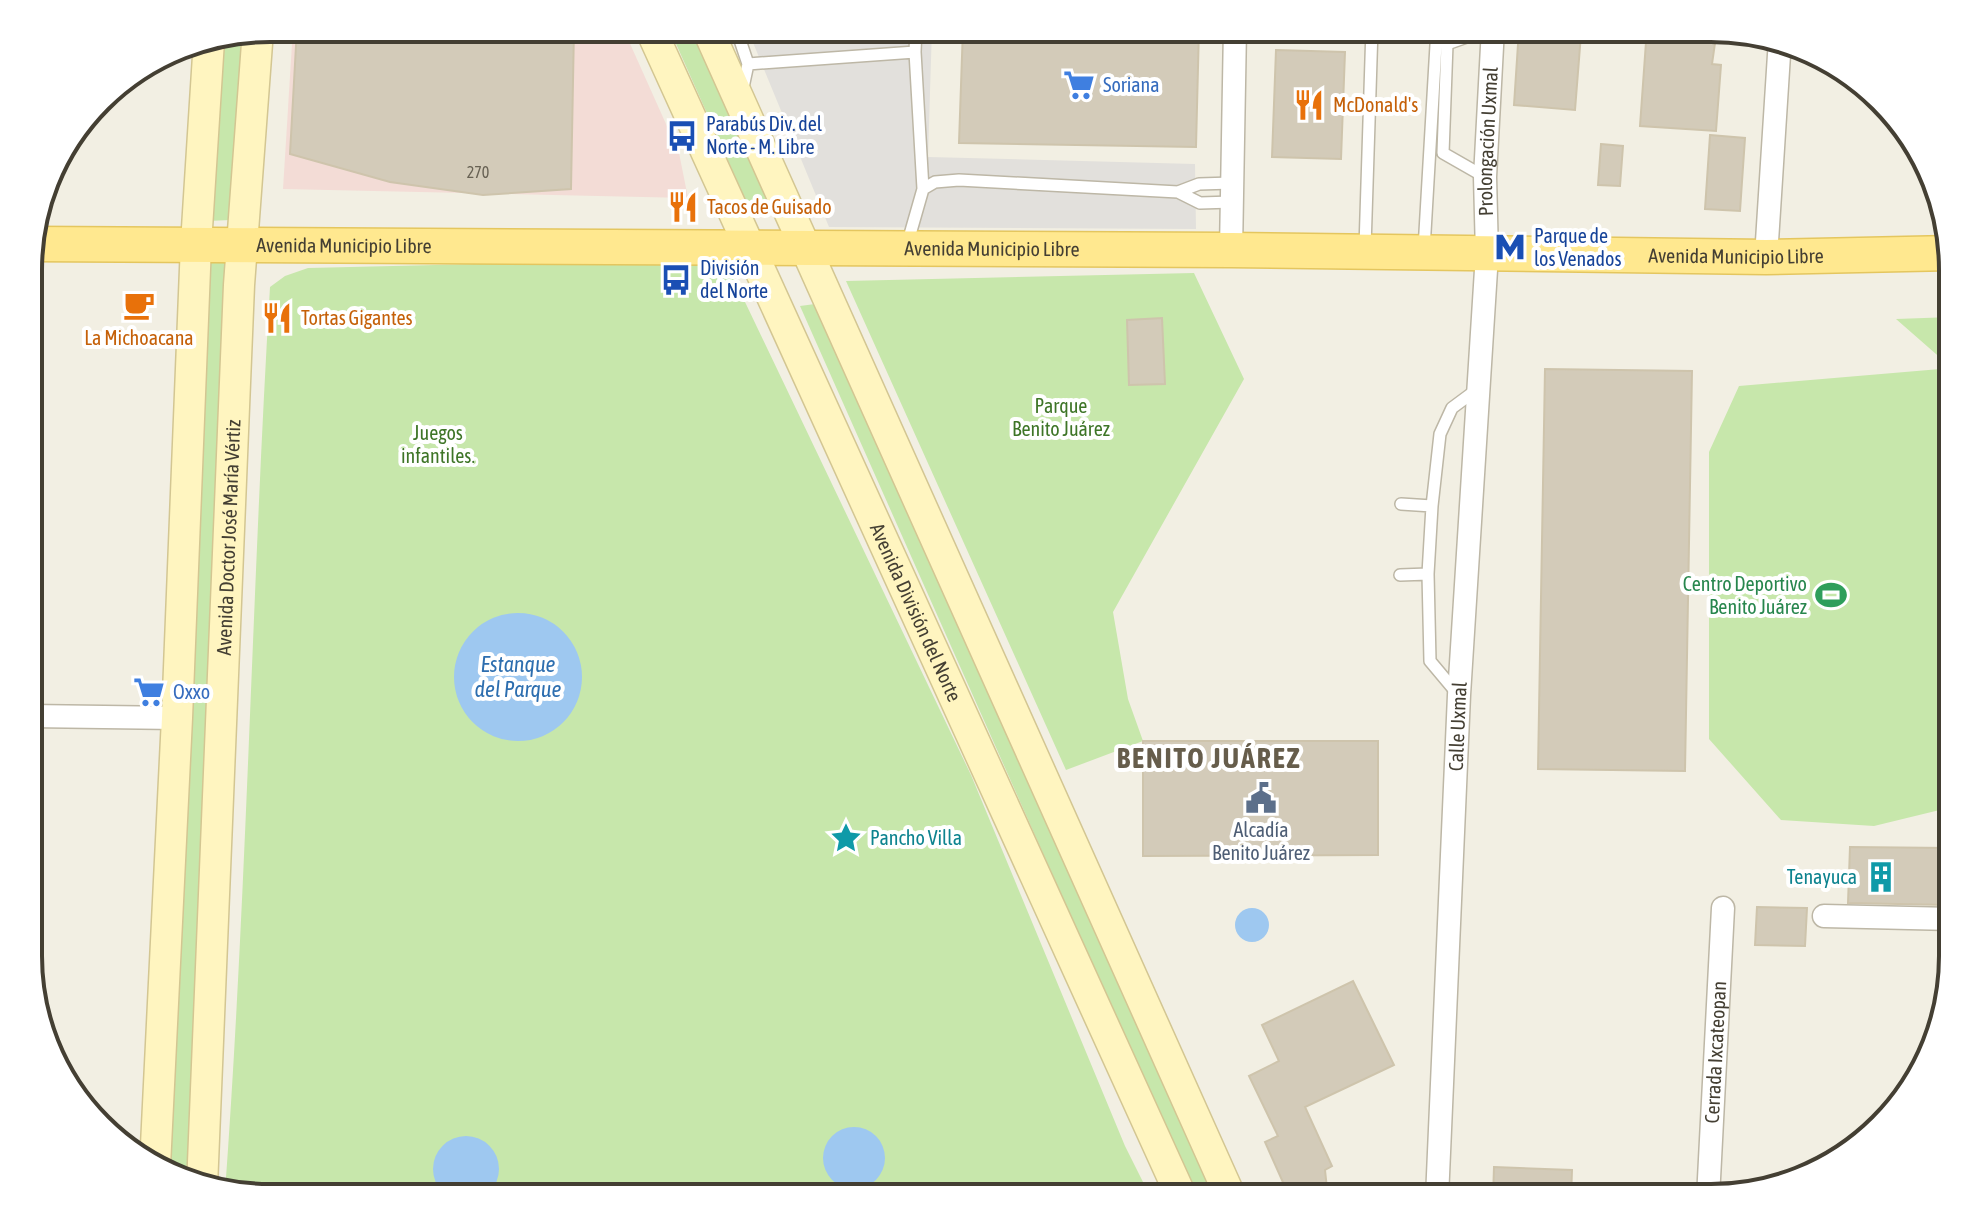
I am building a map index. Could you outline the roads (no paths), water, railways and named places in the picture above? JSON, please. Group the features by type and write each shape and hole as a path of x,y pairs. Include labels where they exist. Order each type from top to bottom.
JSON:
{"main road":[{"name":"Avenida Doctor José María Vértiz","path":"203,1173 242,244 257,42"},
{"name":"Avenida División del Norte","path":"656,42 1176,1184"},
{"path":"713,42 1225,1184"},
{"path":"156,1153 196,244 208,51"},
{"name":"Avenida Municipio Libre","path":"44,244 906,247 1766,257 1939,253"}],"street":[{"path":"1231,250 1235,42"},
{"name":"Prolongación Uxmal","path":"1487,254 1485,177 1491,42"},
{"path":"1766,257 1779,53"},
{"name":"Calle Uxmal","path":"1438,1184 1459,695 1487,254"},
{"path":"42,716 177,718"},
{"name":"Cerrada Ixcateopan","path":"1709,1184 1723,908"},
{"path":"1824,916 1939,919"}],"lane":[{"path":"739,100 747,81 748,64 741,42"},
{"path":"906,247 923,189 915,42"},
{"path":"1365,252 1372,42"},
{"path":"1440,42 1443,153"},
{"path":"1423,253 1440,42"},
{"path":"748,64 915,52"},
{"path":"1429,158 1443,153 1485,177"},
{"path":"923,189 935,182 959,180 1178,192 1200,203 1232,192"},
{"path":"1178,192 1199,184 1232,192"},
{"path":"1459,695 1430,661 1428,574 1432,506 1440,434 1452,408 1480,388"},
{"path":"1401,504 1432,506"},
{"path":"1400,575 1428,574"}],"water":[{"name":"Estanque del Parque","path":"518,613 543,618 563,632 577,652 582,677 577,702 563,722 543,736 518,741 493,736 473,722 459,702 454,677 459,652 473,632 493,618"},
{"path":"1252,908 1264,913 1269,925 1264,937 1252,942 1240,937 1235,925 1240,913"},
{"path":"854,1127 866,1130 876,1136 885,1158 882,1170 869,1184 839,1184 826,1170 823,1158 826,1146 832,1136 842,1130"},
{"path":"466,1136 479,1139 489,1146 498,1163 495,1184 437,1184 433,1169 436,1156 443,1146 453,1139"}],"place":[{"name":"Soriana","path":"1079,85"},
{"name":"McDonald's","path":"1309,105"},
{"name":"Parabús Div. del Norte - M. Libre","path":"682,136"},
{"name":"Tacos de Guisado","path":"683,207"},
{"name":"Parque de los Venados","path":"1510,247"},
{"name":"División del Norte","path":"676,280"},
{"name":"La Michoacana","path":"139,305"},
{"name":"Tortas Gigantes","path":"277,318"},
{"name":"Centro Deportivo Benito Juárez","path":"1831,595"},
{"name":"Oxxo","path":"149,692"},
{"name":"Alcadía Benito Juárez","path":"1261,798"},
{"name":"Pancho Villa","path":"846,838"},
{"name":"Tenayuca","path":"1881,877"}],"district":[{"name":"BENITO JUÁREZ","path":"1209,758"}],"park label":[{"name":"Parque Benito Juárez","path":"1061,418"},
{"name":"Juegos infantiles.","path":"438,444"}]}
